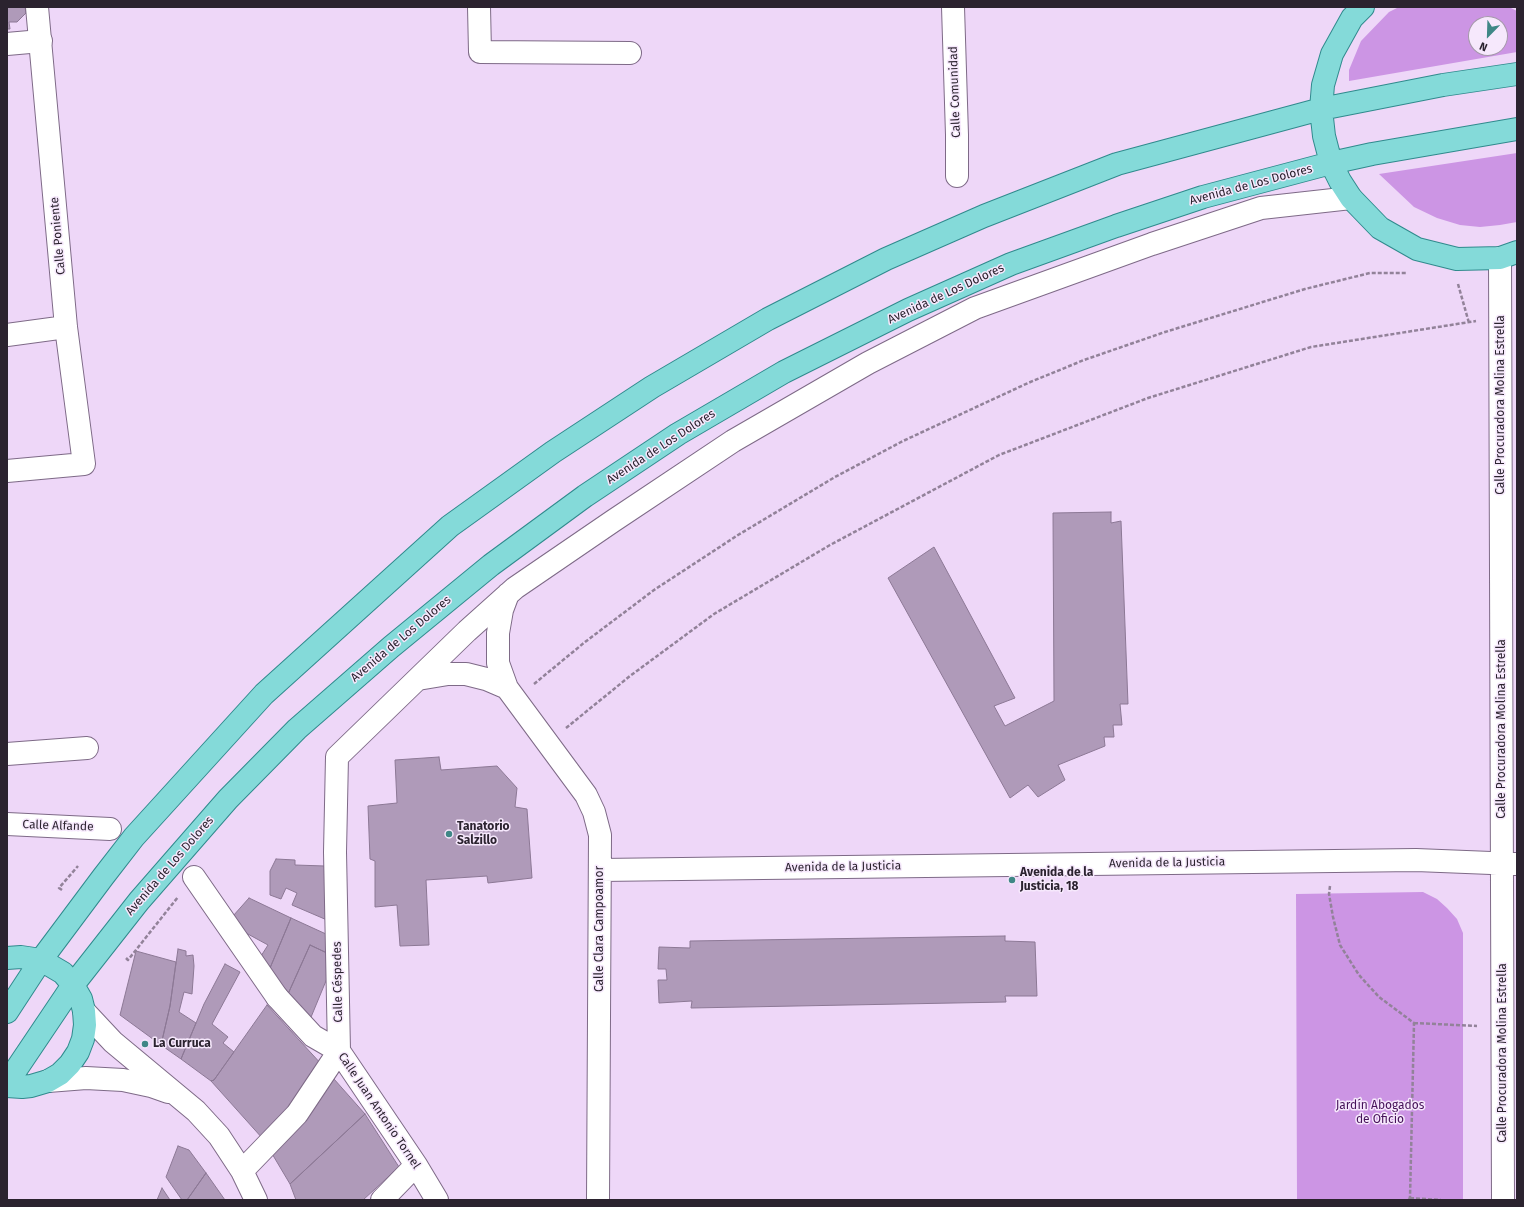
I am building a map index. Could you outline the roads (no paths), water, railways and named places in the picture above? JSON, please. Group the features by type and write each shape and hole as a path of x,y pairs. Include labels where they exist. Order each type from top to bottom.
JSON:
{"main road":[{"path":"1363,7 1352,18 1332,54 1323,86 1321,109 1324,136 1331,163 1340,181 1351,198 1380,228 1417,249 1457,259 1508,255"},
{"path":"7,1012 41,960 134,837 264,694 450,526 553,452 652,387 768,319 886,259 984,216 1118,164 1321,109 1444,85 1517,74"},
{"name":"Avenida de Los Dolores","path":"7,1083 73,985 134,907 228,799 297,729 391,647 491,565 585,496 672,438 784,372 908,310 1011,264 1116,226 1203,197 1331,163 1387,151 1517,129"},
{"path":"7,958 21,957 41,960 63,973 73,985 81,999 85,1025 83,1039 78,1052 70,1064 60,1074 48,1081 26,1087 7,1086"}],"street":[{"name":"Calle Poniente","path":"7,471 84,464 66,327 37,7"},
{"path":"479,7 480,52 630,53"},
{"name":"Calle Comunidad","path":"953,7 957,176"},
{"path":"7,44 41,41"},
{"path":"418,679 467,631 515,588 733,441 868,363 975,308 1152,244 1261,208 1351,198"},
{"name":"Calle Procuradora Molina Estrella","path":"1503,1200 1503,1026 1510,864 1508,255"},
{"path":"7,334 66,327"},
{"name":"Calle Clara Campoamor","path":"508,594 502,610 498,632 498,663 511,694 586,795 594,812 600,834 598,1200"},
{"name":"Calle Clara Campoamor","path":"418,679 448,674 466,674 486,679 511,694"},
{"name":"Calle Céspedes","path":"339,1050 335,852 337,758 418,679"},
{"path":"7,754 88,748"},
{"name":"Calle Alfande","path":"7,824 110,828"},
{"name":"Avenida de la Justicia","path":"600,870 1416,860 1510,864"},
{"name":"Calle Juan Antonio Tornel","path":"194,877 277,997 313,1036 339,1050 416,1165 437,1200"},
{"path":"84,1011 112,1042 178,1095 196,1111 219,1136 242,1171 256,1200"},
{"path":"242,1171 297,1114 339,1050"},
{"path":"48,1081 86,1078 123,1080 151,1086 178,1095"},
{"path":"382,1200 416,1165"}],"place":[{"name":"Tanatorio Salzillo","path":"449,834"},
{"name":"Avenida de la Justicia, 18","path":"1012,880"},
{"name":"La Curruca","path":"145,1044"}],"park label":[{"name":"Jardín Abogados de Oficio","path":"1380,1113"}]}
